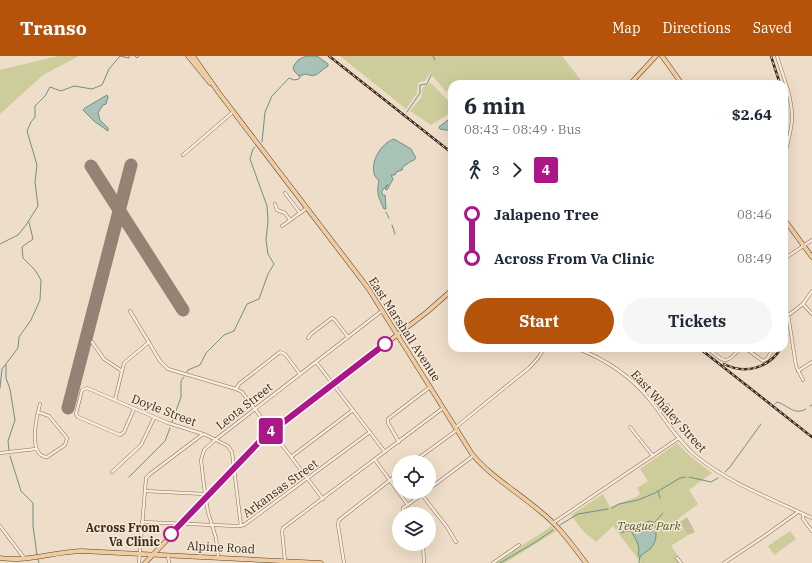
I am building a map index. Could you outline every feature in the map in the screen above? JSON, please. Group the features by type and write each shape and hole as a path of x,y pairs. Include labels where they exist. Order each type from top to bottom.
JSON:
{"main road":[{"name":"East Marshall Avenue","path":"188,56 234,112 352,266 383,310 474,456 488,470 539,510 553,523 586,563"},
{"name":"East Marshall Avenue","path":"193,56 219,93"},
{"path":"634,80 656,56"},
{"path":"662,56 679,80"},
{"path":"788,224 812,257"},
{"path":"144,563 206,496 272,431 448,293"},
{"name":"Alpine Road","path":"0,558 25,559 61,552 78,551 321,563"}],"street":[{"path":"777,56 785,80"},
{"path":"788,91 792,110 791,130 788,143"},
{"path":"183,155 234,112"},
{"path":"285,193 300,213"},
{"path":"275,204 277,210 284,212 290,220"},
{"path":"282,226 307,208"},
{"path":"788,256 812,240"},
{"path":"803,380 796,366 788,314 803,304 812,291"},
{"path":"803,304 812,314"},
{"name":"Leota Street","path":"216,563 216,538 208,510 201,456 204,450 383,310"},
{"path":"130,311 160,361 168,369 236,389 243,393 323,499"},
{"path":"308,338 332,318 348,337"},
{"path":"92,342 104,359 122,371"},
{"path":"115,400 125,361 149,342"},
{"path":"236,389 239,384 281,352 300,374"},
{"path":"423,455 529,368 542,352"},
{"name":"East Whaley Street","path":"586,352 600,358 621,372 639,388 679,438 697,457 721,474 812,518"},
{"path":"712,352 722,360 727,361 736,352"},
{"path":"750,352 761,361 764,361 771,352"},
{"path":"316,362 385,452"},
{"path":"798,371 812,362"},
{"path":"399,442 387,420 430,386"},
{"name":"Doyle Street","path":"134,409 124,432 119,435 76,415 81,391 84,388 87,388 115,400 154,418 204,434 230,448 241,526"},
{"path":"38,412 49,416 67,439 65,445 48,457 43,457 36,449 35,425 38,412 40,404"},
{"path":"659,412 668,405"},
{"path":"285,561 282,529 444,408"},
{"path":"291,457 353,410"},
{"path":"112,472 140,447 154,418"},
{"path":"630,427 653,456"},
{"name":"Arkansas Street","path":"142,522 241,526 249,523 370,432"},
{"path":"139,563 146,479 149,475 204,434"},
{"path":"553,523 679,438"},
{"path":"0,454 36,449"},
{"path":"436,484 474,456"},
{"path":"375,460 408,505"},
{"path":"344,563 338,525 339,520 390,480"},
{"path":"145,491 206,496"},
{"path":"406,507 416,499"},
{"path":"425,499 447,527 456,542"},
{"path":"724,563 766,536 798,512"},
{"path":"803,514 803,518 812,531"},
{"path":"0,526 25,559"},
{"path":"493,563 519,545"},
{"path":"423,551 424,563"},
{"path":"168,555 168,563"},
{"path":"677,558 681,563"}],"green space":[{"path":"58,56 79,56 43,75 0,114 0,70"},
{"path":"340,56 562,56 581,80 448,80 448,90 446,92 430,73 426,80 418,83 417,93 406,109"},
{"path":"431,83 448,101 448,114 431,125 410,111 421,98 423,87"},
{"name":"Teague Park","path":"677,443 691,457 712,473 689,490 698,504 678,519 688,535 671,546 683,563 641,563 613,526 596,542 583,531 571,515 603,494 610,507 636,497 640,494 637,488 648,481 640,469"},
{"path":"687,517 695,532 688,535 680,522"},
{"path":"551,526 556,531 505,563 494,563 540,534"},
{"path":"790,531 796,539 774,555 768,546"}],"shaded area":[{"path":"306,56 317,56 328,64 328,66 313,76 306,74 299,76 294,71 293,67 298,60"},
{"path":"107,95 108,97 106,104 103,105 98,113 100,120 108,128 108,131 94,121 83,110"},
{"path":"448,120 448,130 440,129 439,127"},
{"path":"394,139 411,149 416,158 403,167 401,169 403,169 402,170 396,172 395,175 391,175 393,179 387,190 385,189 388,184 382,191 382,195 385,195 386,209 384,209 378,196 379,181 375,176 374,165 377,154 389,141"},
{"path":"650,521 653,522 654,525 656,539 653,546 640,557 638,555 639,548 637,542 631,531 625,531 622,533 621,531"}],"waterway":[{"path":"0,244 18,235 38,206 35,182 37,165 27,131 35,117 35,106 45,96 50,87 61,91 74,86 92,89 102,85 109,69 120,56 129,58 129,56"},
{"path":"135,56 137,58 139,56"},
{"path":"433,56 435,60"},
{"path":"407,112 420,93 420,85 427,84 431,75"},
{"path":"262,142 265,112 272,96 289,78 294,80 299,79 300,76"},
{"path":"187,372 188,370 200,365 206,353 224,335 234,331 247,304 259,299 268,274 274,264 268,254 266,240 268,221 267,206 250,159 255,147"},
{"path":"386,212 389,218"},
{"path":"0,388 2,369 18,348 19,337 31,320 40,300 41,280 35,270 23,258 22,247 33,239 29,222"},
{"path":"392,225 395,234"},
{"path":"6,365 6,378 10,389 15,420 8,441 9,450"},
{"path":"172,422 181,397 181,381 184,377"},
{"path":"775,404 777,402 781,403 794,411 802,411 806,409"},
{"path":"725,472 761,424"},
{"path":"129,477 165,441 170,428"},
{"path":"10,456 21,491 33,503 33,526 37,555"},
{"path":"612,508 619,504 638,500 655,493 680,478 686,477"},
{"path":"689,477 711,482 718,478"},
{"path":"658,491 660,498"},
{"path":"560,525 578,514 608,509"},
{"path":"655,522 663,513"},
{"path":"500,563 553,530"},
{"path":"639,563 640,556"},
{"path":"38,559 39,563"}],"runway":[{"path":"68,408 131,165"},
{"path":"91,166 183,310"}],"railway":[{"path":"329,56 448,150"},
{"path":"771,56 779,80"},
{"path":"704,352 812,437"},
{"path":"724,364 740,369 756,368 770,360 778,352"}],"bus line":[{"name":"4","path":"171,534 263,438 385,344"}],"place":[{"name":"Across From Va Clinic","path":"171,534"}]}
